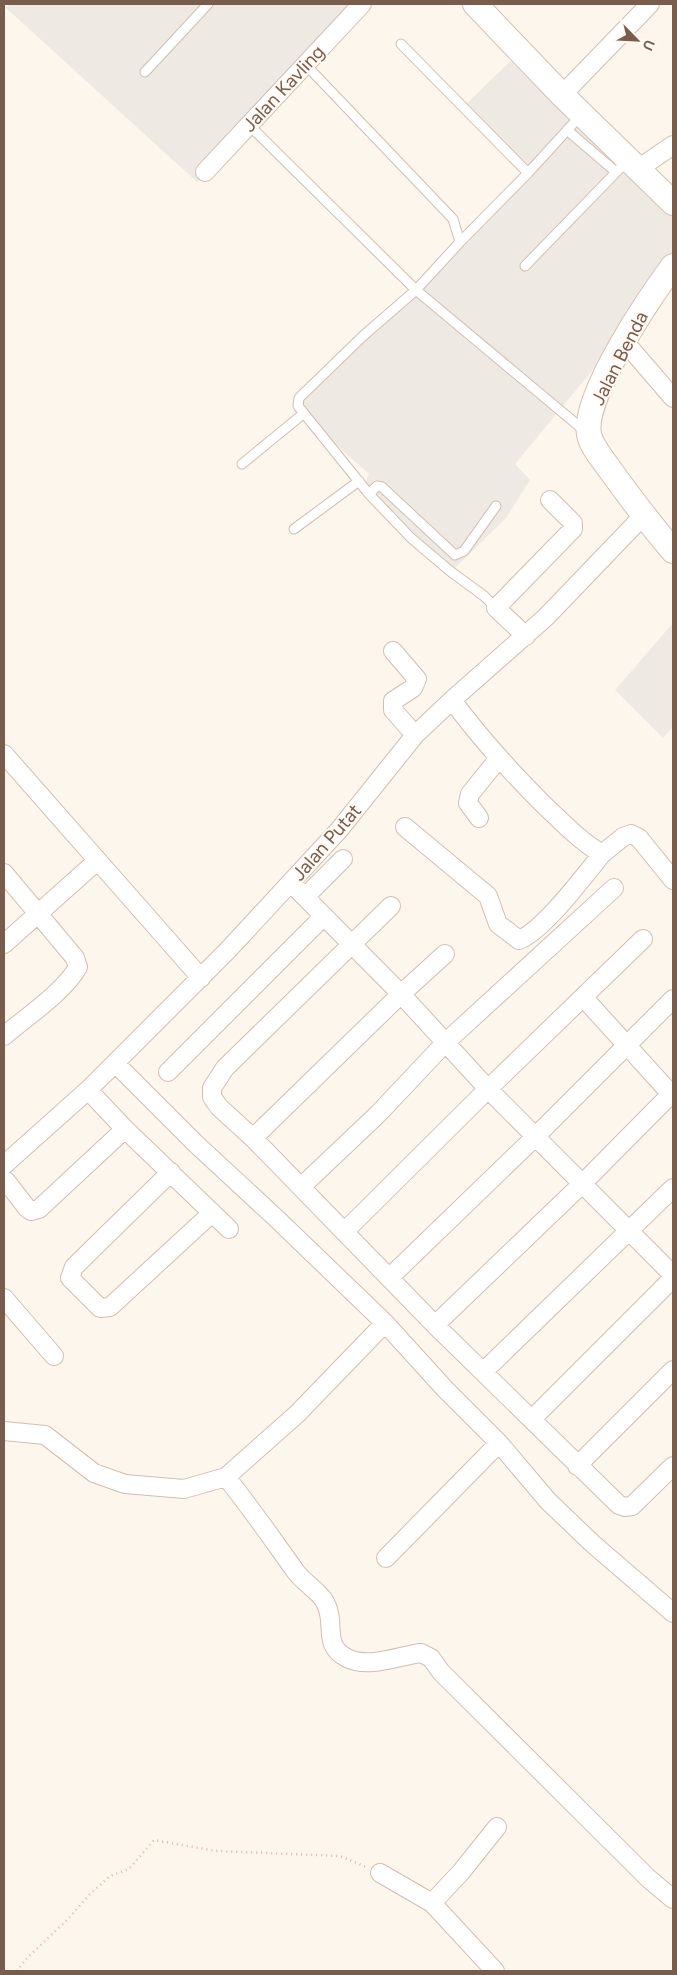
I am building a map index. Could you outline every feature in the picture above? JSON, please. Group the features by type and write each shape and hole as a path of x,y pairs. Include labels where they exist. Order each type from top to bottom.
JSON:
{"street":[{"name":"Jalan Kavling","path":"205,172 362,4"},
{"path":"475,4 562,95 574,122 627,167 673,202"},
{"path":"562,95 648,4"},
{"path":"627,167 673,145"},
{"name":"Jalan Benda","path":"589,434 591,410 598,392 624,341 654,292 673,266"},
{"path":"624,341 673,398"},
{"path":"589,434 596,450 643,516 673,551"},
{"path":"526,636 496,608 573,529 573,523 550,500"},
{"name":"Jalan Putat","path":"5,1173 201,978 291,882 339,830 415,735 546,617 643,516"},
{"path":"393,651 417,678 414,688 392,701 393,710 415,735"},
{"path":"452,700 479,737 499,758 562,822 602,854"},
{"path":"4,754 201,978"},
{"path":"479,818 468,803 470,794 499,758"},
{"path":"405,827 488,896 498,924 519,940 525,938 544,922 602,854 623,837 631,834 639,838 673,880"},
{"path":"305,897 343,860"},
{"path":"4,944 97,861"},
{"path":"4,873 75,958 78,967 73,977 4,1036"},
{"path":"291,882 401,994 488,1089 629,1230 673,1277 532,1419"},
{"path":"301,1187 378,1114 446,1042 614,888"},
{"path":"391,906 225,1068 216,1078 212,1088 212,1097 219,1108 253,1138 435,1325 619,1505 632,1506 673,1466"},
{"path":"168,1072 324,916"},
{"path":"344,1232 643,939"},
{"path":"253,1138 401,994 445,954"},
{"path":"435,1325 582,1184 672,1093 583,997"},
{"path":"389,1278 536,1136 673,999"},
{"path":"115,1063 196,1144 385,1322 445,1389 499,1443 548,1501 593,1544 673,1613"},
{"path":"88,1090 125,1129 229,1229"},
{"path":"5,1173 27,1208 31,1211 38,1209 125,1129"},
{"path":"170,1172 74,1267 70,1278 100,1308 110,1307 212,1213"},
{"path":"483,1372 673,1188"},
{"path":"4,1298 54,1356"},
{"path":"4,1431 45,1435 94,1473 125,1484 184,1489 226,1477 297,1414 385,1322"},
{"path":"577,1466 673,1370"},
{"path":"386,1558 499,1443"},
{"path":"226,1477 248,1504 297,1573 324,1600 331,1614 330,1641 340,1653 348,1659 367,1664 421,1653 431,1658 441,1672 649,1879 673,1899"},
{"path":"432,1903 461,1872 497,1827"},
{"path":"380,1873 432,1903 495,1971"}],"lane":[{"path":"145,72 208,4"},
{"path":"401,44 528,174"},
{"path":"305,64 453,219 460,242"},
{"path":"496,608 484,596 450,571 412,538 369,494 303,414 298,406 299,398 363,336 416,290 460,242 528,174 574,122"},
{"path":"249,125 416,290 589,434"},
{"path":"525,266 627,167"},
{"path":"242,464 303,414"},
{"path":"294,529 359,481"},
{"path":"369,494 377,486 382,487 455,554 464,551 496,506"}],"path":[{"path":"17,1971 26,1959 68,1919 90,1894 110,1876 129,1869 154,1840 216,1851 340,1856 380,1873"}],"shaded area":[{"path":"10,4 370,4 197,182 6,8"},
{"path":"521,51 673,211 673,267 639,314 515,464 530,480 506,518 452,571 365,484 369,474 296,409 526,169 466,104"},
{"path":"673,623 673,727 663,738 615,690"}]}
